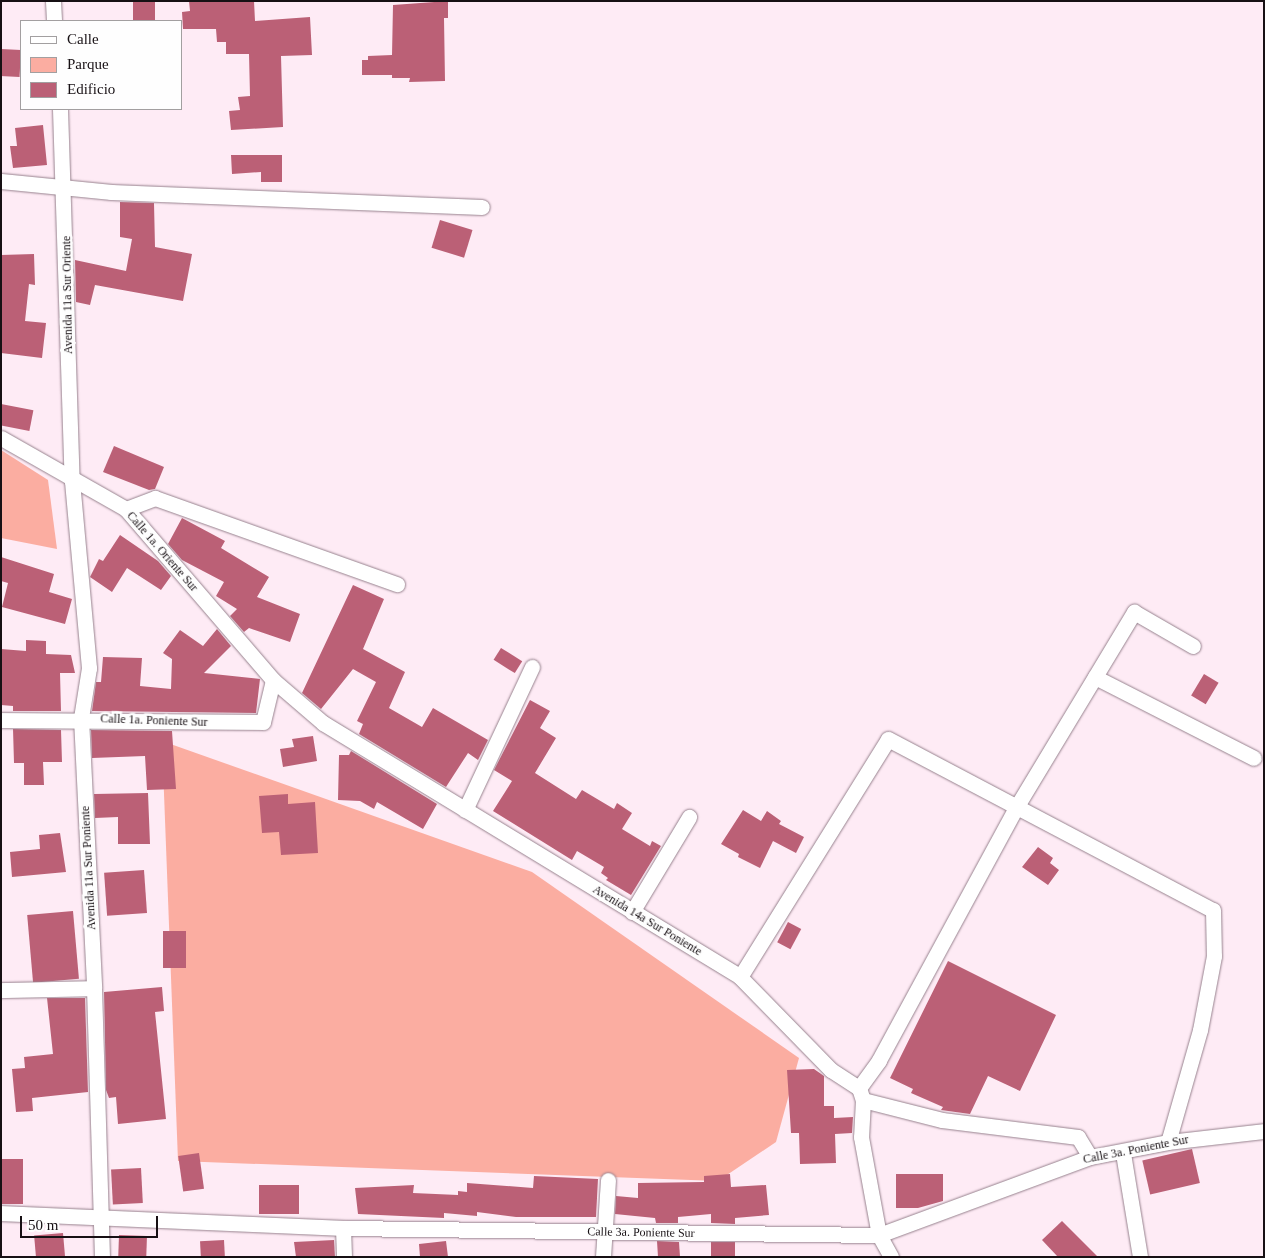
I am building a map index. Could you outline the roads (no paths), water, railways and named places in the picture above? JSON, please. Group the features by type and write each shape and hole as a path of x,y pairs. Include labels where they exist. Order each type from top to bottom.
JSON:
{"street":[{"path":"53,1 54,20"},
{"name":"Avenida 11a Sur Oriente","path":"60,110 65,187 72,481"},
{"path":"1,181 111,192 482,207"},
{"name":"Calle 1a. Oriente Sur","path":"1,438 72,481 126,509 273,680"},
{"name":"Avenida 11a Sur Poniente","path":"72,481 89,668 81,718 94,988 102,1257"},
{"path":"126,509 155,498 397,584"},
{"path":"891,1257 879,1235 861,1137 861,1094 1017,806 1134,612 1193,646"},
{"path":"465,810 532,667"},
{"path":"1095,677 1254,758"},
{"name":"Calle 1a. Poniente Sur","path":"1,720 81,718 263,722 273,680"},
{"name":"Avenida 14a Sur Poniente","path":"273,680 323,723 740,977 831,1070 861,1094 942,1120 1078,1137 1090,1157"},
{"path":"740,977 888,739 1213,910 1214,956 1202,1021 1168,1142"},
{"path":"632,912 689,817"},
{"path":"1,990 94,988"},
{"name":"Calle 3a. Poniente Sur","path":"1,1213 343,1228 879,1235 1090,1157 1123,1153 1168,1142 1264,1131"},
{"path":"1123,1153 1140,1257"},
{"path":"603,1257 602,1232 608,1180"},
{"path":"343,1228 344,1257"}]}
